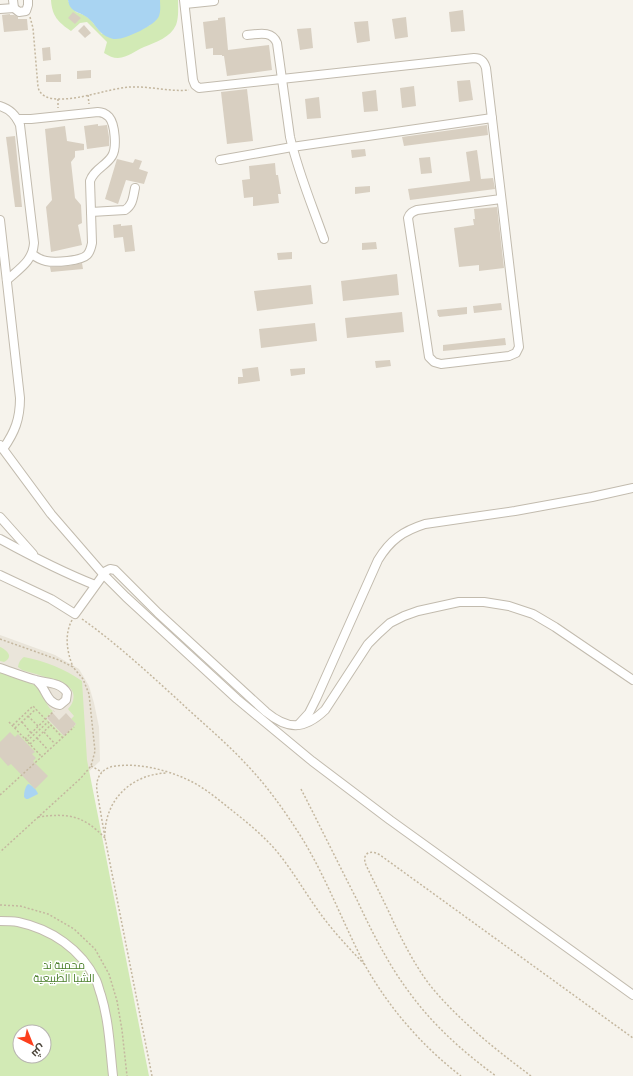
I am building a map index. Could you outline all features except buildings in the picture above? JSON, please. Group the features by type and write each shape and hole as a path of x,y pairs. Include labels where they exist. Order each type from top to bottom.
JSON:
{"street":[{"path":"0,9 14,4 19,12 23,12 26,10 28,0"},
{"path":"214,2 185,2 193,80 195,85 199,88 474,58 483,61 486,68 519,343 518,350 513,355 509,356 440,364 434,362 429,357 408,218 410,214 417,210 501,199"},
{"path":"247,35 266,34 273,36 277,43 292,147 298,168 324,239"},
{"path":"0,106 8,109 17,119 21,131 34,243 32,254 25,264 7,280"},
{"path":"17,119 31,119 98,112 107,115 110,118 113,127 114,154 91,177 91,248 86,256 78,259 50,262 40,260 32,254"},
{"path":"220,160 292,147 492,118"},
{"path":"91,212 122,210 128,208 132,202 135,188"},
{"path":"0,220 20,398 20,409 14,431 9,441 1,447 51,514 103,574 126,597 237,699 312,761 390,820 633,995"},
{"path":"299,725 309,713 316,700 378,560 384,549 393,540 403,533 425,524 546,506 633,488"},
{"path":"0,517 37,559"},
{"path":"0,539 76,578 95,585"},
{"path":"0,575 51,599 75,614 103,574 106,571 115,570 158,613 266,712 281,722 290,725 299,725 309,722 318,717 325,710 368,644 378,633 390,624 404,616 418,611 459,602 484,602 509,606 533,614 555,627 633,680"},
{"path":"0,668 37,681 49,682 65,690 67,693 67,698 60,705 57,705 49,699 44,688 37,681"},
{"path":"0,921 17,922 42,929 64,941 83,959 96,981 104,1005 109,1032 113,1076"}],"path":[{"path":"26,10 32,24 39,90 41,94 47,97 58,99 69,98 130,87 180,90 199,88"},
{"path":"0,852 81,778 91,766 94,759 95,743 89,694 83,679 73,667 67,645 67,634 70,623 75,614 98,629 139,664 225,743 266,787 301,836 366,966 381,990 415,1033 434,1053 461,1076"},
{"path":"0,639 59,660 73,667"},
{"path":"25,739 60,705"},
{"path":"12,725 33,706 45,719"},
{"path":"15,728 36,709"},
{"path":"28,716 38,726"},
{"path":"9,722 41,756"},
{"path":"22,722 31,733"},
{"path":"27,741 48,722 62,737"},
{"path":"30,744 51,725"},
{"path":"0,795 74,726"},
{"path":"43,732 55,744"},
{"path":"37,738 48,750"},
{"path":"91,766 102,772"},
{"path":"152,1076 96,786 102,772 111,766 141,766 169,772 185,778 212,795 262,836 283,859 308,897 328,923 366,966"},
{"path":"105,838 105,828 110,808 122,791 130,784 144,777 169,772"},
{"path":"301,789 380,946 397,975 408,991 443,1032 462,1050 496,1076"},
{"path":"37,818 54,815 78,818 93,826 105,838"},
{"path":"532,1076 472,1028 443,1000 429,983 406,946 366,865 364,860 366,855 370,852 375,852 380,855 633,1038"}],"shaded area":[{"path":"0,635 55,655 79,669 89,686 94,703 99,727 100,761 0,855"}],"green space":[{"path":"51,0 68,0 76,12 90,19 102,34 144,28 150,25 160,7 160,0 178,0 178,19 176,25 170,33 162,39 128,55 116,58 104,53 107,42 87,22 80,23 71,31 63,25 54,14"},
{"path":"0,647 7,652 9,656 9,658 4,662 0,661"},
{"name":"محمية ند الشبا الطبيعية","path":"24,657 47,663 82,681 87,760 149,1076 0,1076 0,672 35,685 39,688 53,711 46,718 64,736 76,724 71,719 74,716 68,709 73,700 73,692 71,689 68,686 41,675 22,670 18,667 20,661"}],"water":[{"path":"68,0 160,0 160,12 157,20 147,27 127,37 113,39 103,34 91,20 73,10"},
{"path":"28,784 37,791 38,794 26,799 24,797 24,793"}]}
